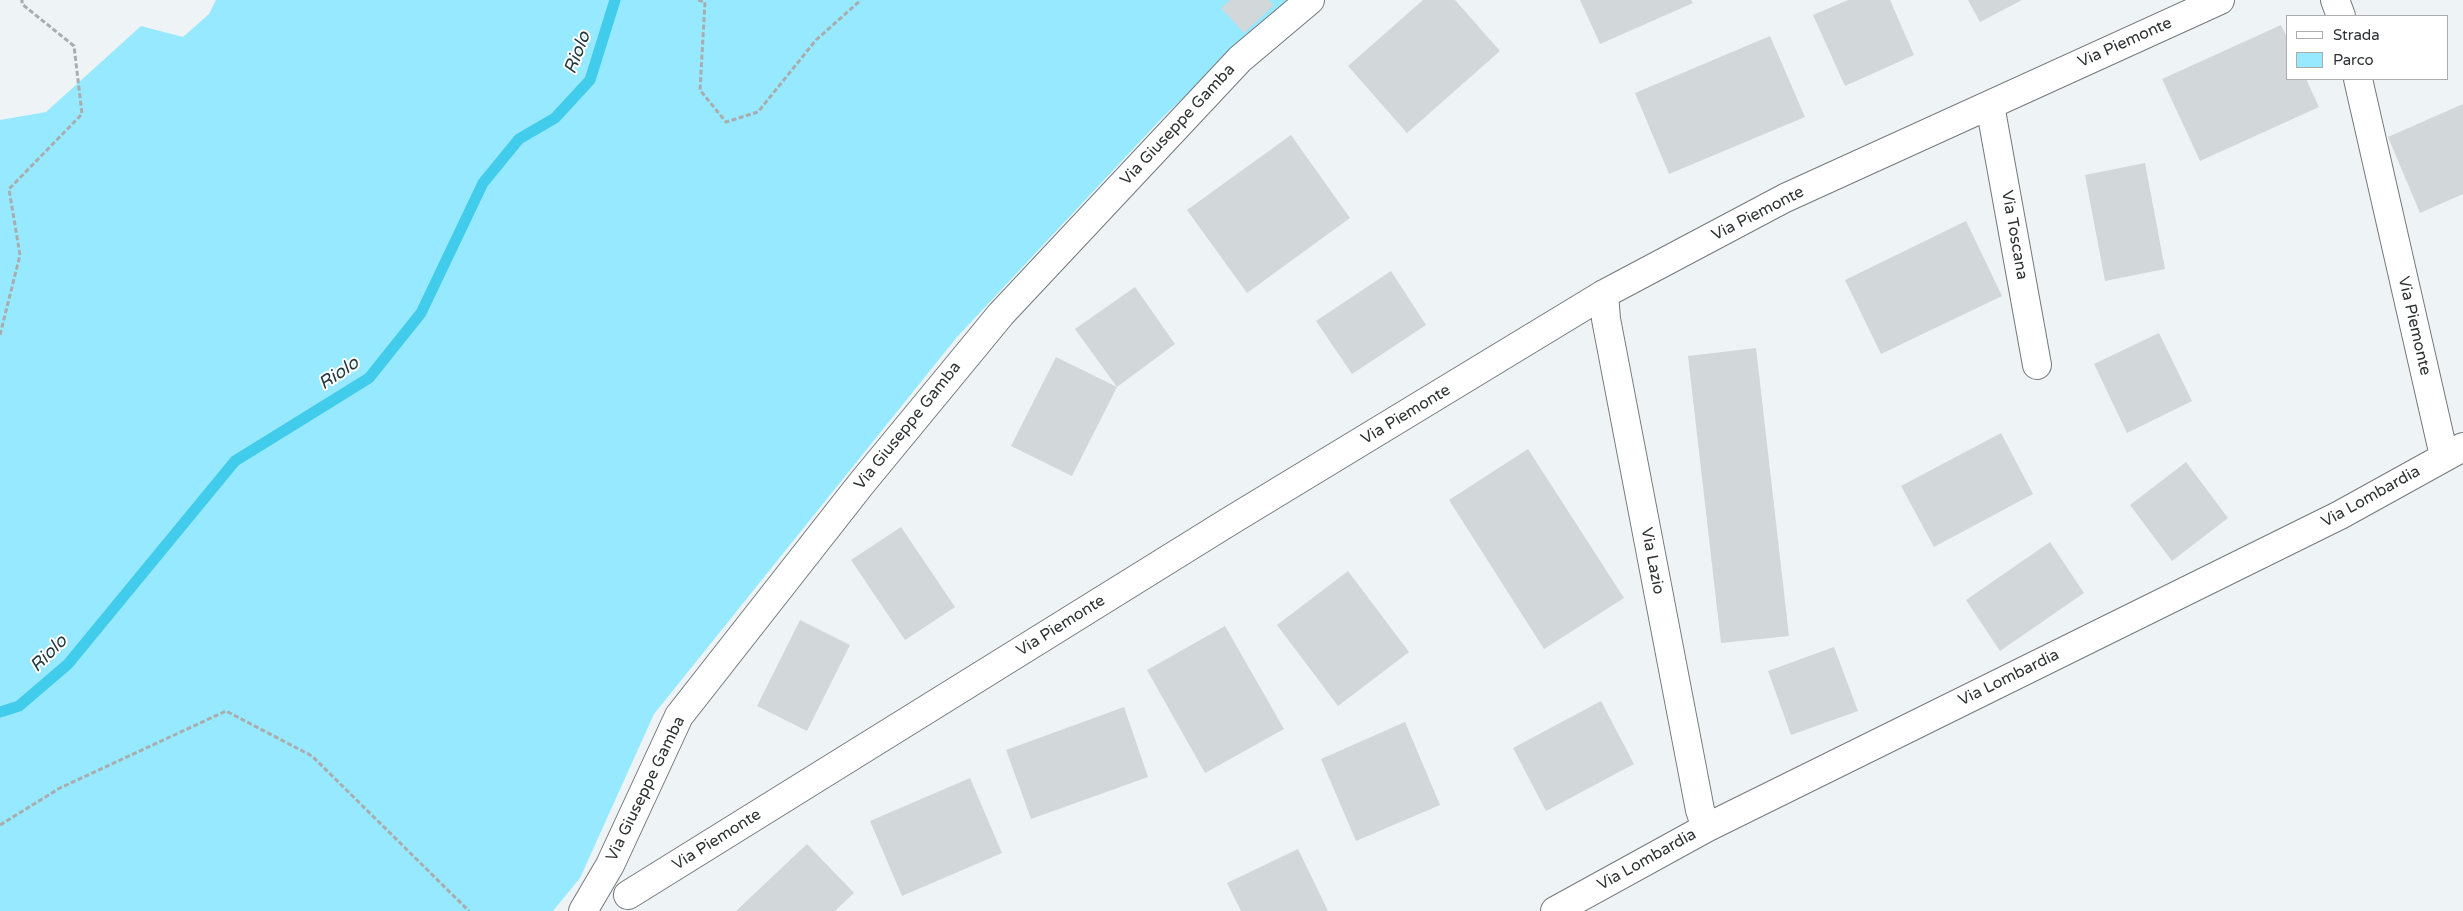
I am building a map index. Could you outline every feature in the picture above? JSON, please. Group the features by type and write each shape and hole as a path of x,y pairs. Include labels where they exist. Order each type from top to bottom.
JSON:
{"street":[{"name":"Via Giuseppe Gamba","path":"583,911 610,865 680,716 860,484 1001,314 1240,60 1310,0"},
{"name":"Via Piemonte","path":"632,903 1230,521 1604,294 1785,198 2220,0"},
{"path":"2335,0 2341,15"},
{"name":"Via Piemonte","path":"2358,80 2454,451"},
{"name":"Via Toscana","path":"1990,105 2037,365"},
{"name":"Via Lazio","path":"1604,294 1606,319 1692,771 1700,810 1706,828"},
{"name":"Via Lombardia","path":"1555,911 1706,828 2340,515 2454,451"},
{"path":"610,865 632,903"}],"path":[{"path":"698,0 705,2 700,90 726,122 758,112 816,40 861,0"},
{"path":"0,335 20,255 9,189 82,114 74,46 22,2"},
{"path":"0,825 60,788 226,711 312,756 469,911"}],"green space":[{"path":"216,0 1287,0 1162,118 957,337 654,714 580,878 553,911 0,911 0,120 46,112 141,26 183,37 209,14"}],"building":[{"path":"1230,0 1269,0 1274,5 1244,33 1221,8"},
{"path":"1423,0 1455,0 1500,51 1407,133 1348,66"},
{"path":"1580,0 1691,0 1693,3 1600,44"},
{"path":"1848,0 1890,0 1914,55 1845,86 1813,15"},
{"path":"1968,0 2022,0 1980,22"},
{"path":"2281,25 2286,35 2286,80 2306,80 2319,107 2200,161 2162,79"},
{"path":"1770,36 1805,117 1669,174 1635,93"},
{"path":"2463,104 2463,194 2420,213 2388,137"},
{"path":"1291,135 1350,218 1247,293 1187,210"},
{"path":"2145,163 2165,269 2105,281 2085,175"},
{"path":"1966,221 2002,296 1881,354 1845,280"},
{"path":"1391,271 1426,325 1352,374 1316,321"},
{"path":"1135,287 1175,344 1117,387 1075,329"},
{"path":"2159,333 2192,401 2127,433 2094,364"},
{"path":"1756,348 1789,636 1721,643 1688,356"},
{"path":"1056,357 1117,387 1072,476 1011,446"},
{"path":"2001,433 2033,494 1934,547 1901,486"},
{"path":"1528,449 1624,598 1544,649 1449,500"},
{"path":"2186,462 2228,518 2172,561 2130,505"},
{"path":"901,527 955,607 905,640 851,560"},
{"path":"2050,542 2084,593 2000,651 1966,600"},
{"path":"1348,571 1409,652 1338,706 1277,625"},
{"path":"800,620 850,645 807,731 757,706"},
{"path":"1225,626 1284,729 1205,773 1147,670"},
{"path":"1834,647 1858,711 1791,735 1768,671"},
{"path":"1601,701 1634,764 1546,811 1513,748"},
{"path":"1124,707 1148,777 1031,819 1006,750"},
{"path":"1405,722 1440,805 1356,841 1321,759"},
{"path":"970,778 1002,853 902,896 870,821"},
{"path":"807,844 854,893 835,911 736,911"},
{"path":"1298,849 1328,911 1241,911 1227,883"}],"waterway":[{"name":"Riolo","path":"0,712 19,706 68,664 235,461 369,378 421,313 483,183 519,139 555,118 590,80 615,0"}]}
